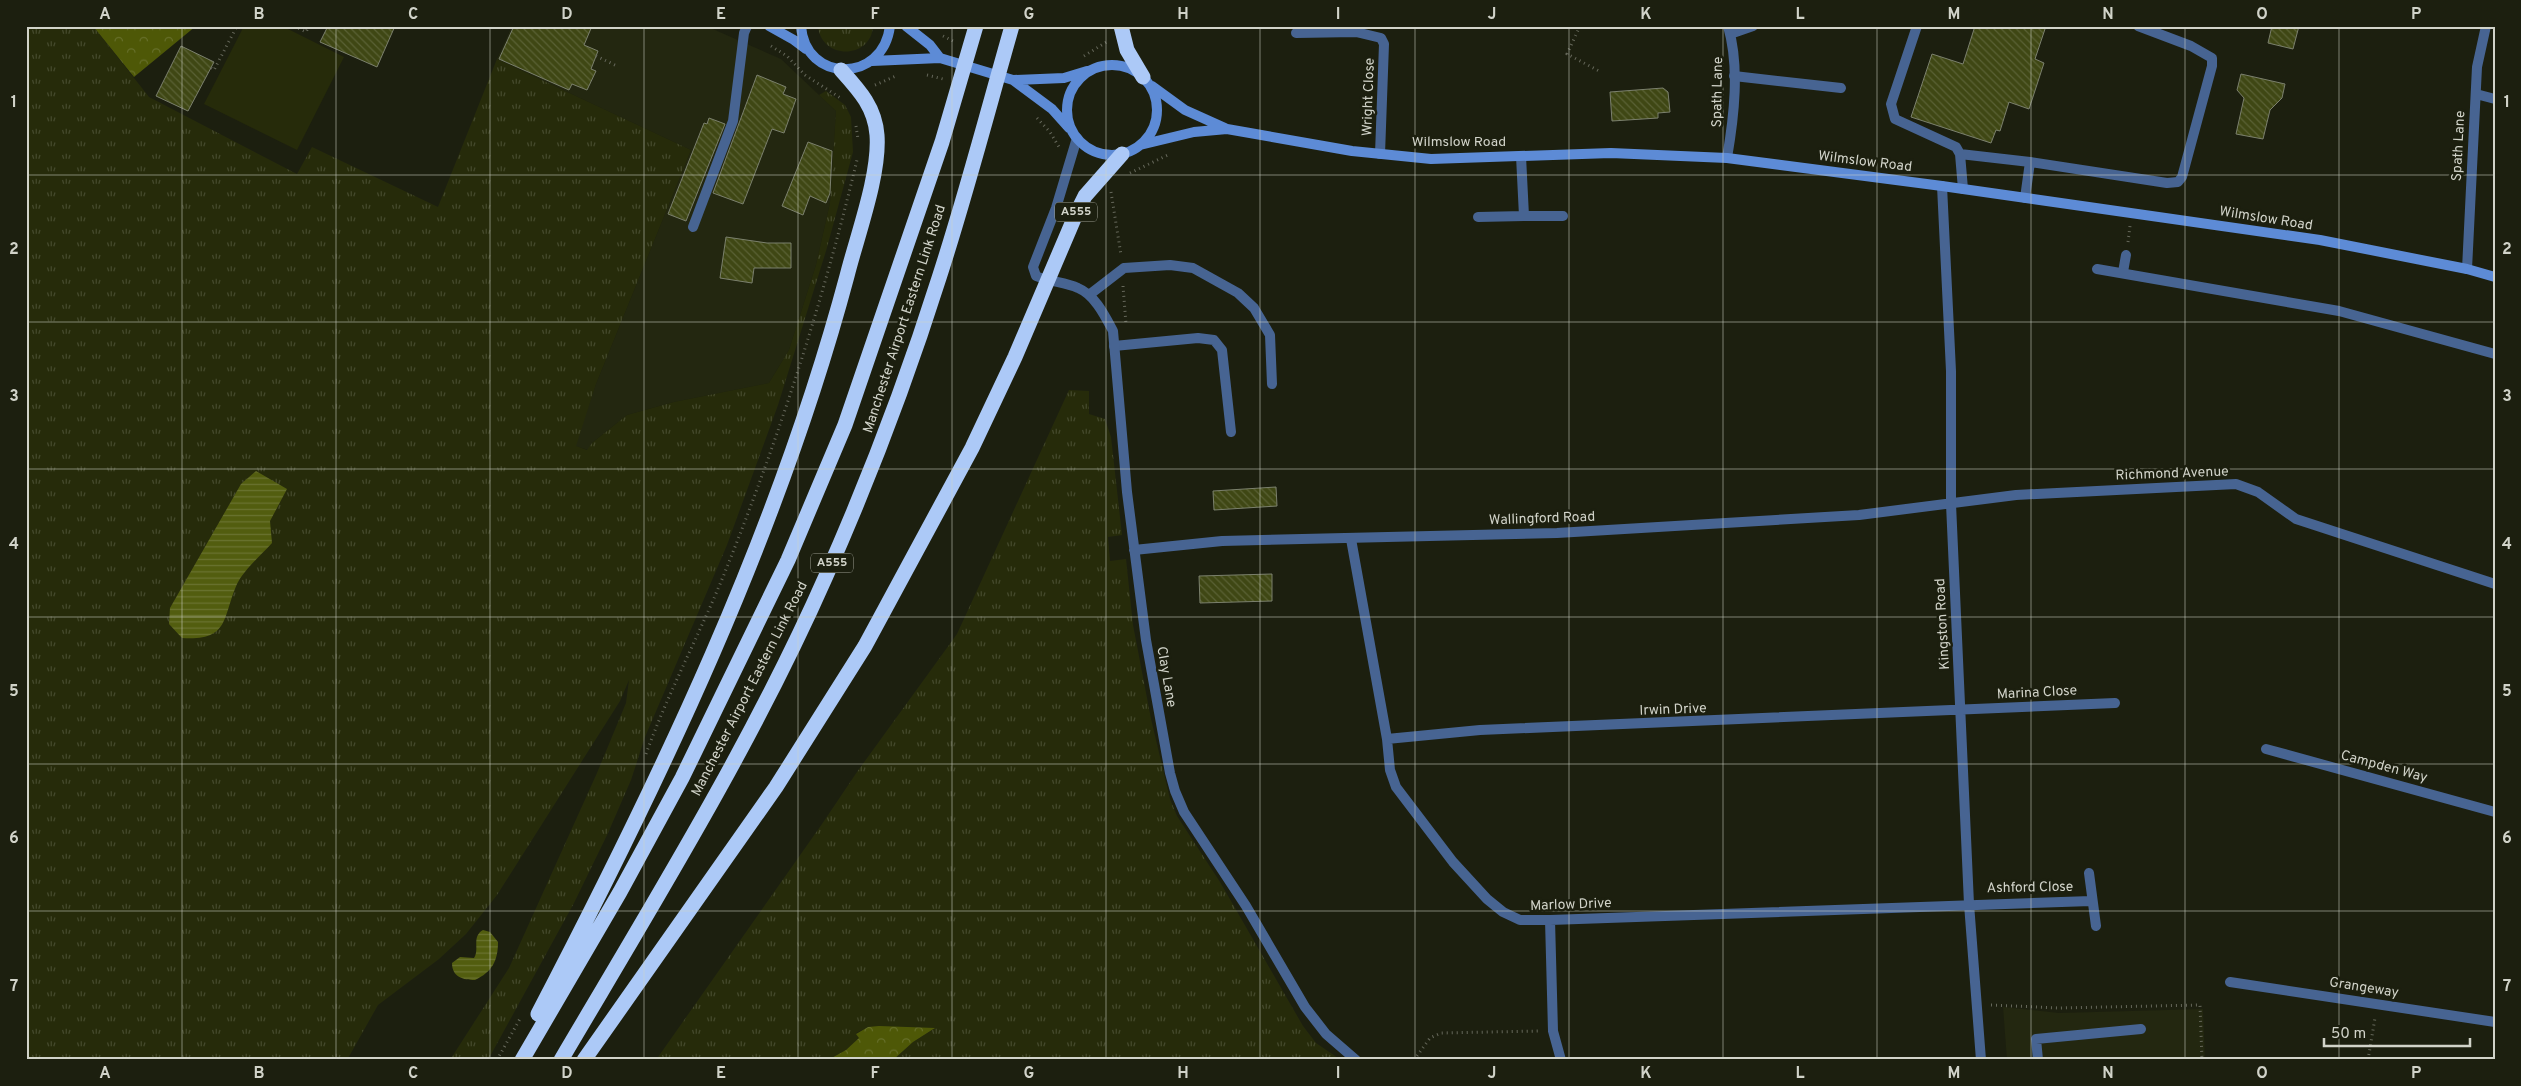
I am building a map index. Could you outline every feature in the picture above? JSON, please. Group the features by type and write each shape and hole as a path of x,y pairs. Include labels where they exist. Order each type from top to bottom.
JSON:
{"highway":[{"name":"Manchester Airport Eastern Link Road","path":"522,1060 620,892 682,778 788,560 845,425 942,142 976,26"},
{"name":"Manchester Airport Eastern Link Road","path":"560,1060 717,792 775,682 826,577 883,440 939,279 1012,26"},
{"path":"1121,26 1127,50 1145,80"},
{"path":"514,1060 624,847 694,696 754,551 803,420 834,321 872,181 877,138 874,115 862,94 841,70"},
{"name":"A555","path":"1046,280 1085,196 1122,154"},
{"path":"584,1060 776,787 865,646 972,448 1015,357 1046,280"}],"main road":[{"path":"769,26 794,40 823,64 841,70 858,68 872,61 885,47 890,26"},
{"path":"801,26 804,41 811,53"},
{"path":"906,26 930,45 943,59"},
{"path":"872,61 943,59 1012,80 1052,109 1075,135 1095,152 1122,154 1140,145 1151,132 1157,110 1156,99 1145,80 1120,66 1107,65 1064,78 1012,80"},
{"path":"1075,135 1068,118 1070,95 1075,84 1093,69"},
{"name":"Wilmslow Road","path":"1145,80 1185,110 1227,128 1352,151 1431,159 1611,153 1727,158 2132,212 2320,240 2467,269 2495,277"},
{"name":"Wilmslow Road","path":"1140,145 1194,132 1227,128"}],"street":[{"path":"693,227 733,121 736,86 747,26"},
{"path":"1729,30 1753,26"},
{"path":"1917,26 1890,104 1891,113 1894,119 1956,147 1960,154 1963,189"},
{"path":"1960,154 2030,162 2167,183 2178,182 2182,177 2212,66 2212,58 2191,46 2138,26"},
{"name":"Spath Lane","path":"2467,269 2477,67 2486,26"},
{"name":"Spath Lane","path":"1727,158 1734,76 1729,30"},
{"name":"Wright Close","path":"1296,33 1356,32 1381,38 1384,44 1380,154"},
{"path":"1734,76 1840,88"},
{"path":"2476,94 2495,99"},
{"path":"1046,280 1036,276 1033,268 1056,208 1075,135"},
{"path":"1521,156 1524,216"},
{"path":"2025,198 2030,162"},
{"name":"Kingston Road","path":"1942,186 1951,371 1951,504 1969,904 1981,1060"},
{"path":"1478,217 1563,216"},
{"path":"2123,272 2126,255"},
{"path":"1089,296 1124,268 1170,265 1193,268 1200,271 1238,293 1254,308 1270,335 1272,384"},
{"path":"2097,269 2339,310 2495,354"},
{"name":"Clay Lane","path":"1046,280 1079,288 1097,304 1113,331 1134,550 1156,702 1170,773 1181,805 1246,906 1290,984 1310,1014 1326,1034 1356,1060"},
{"path":"1114,346 1198,338 1214,340 1222,350 1232,432"},
{"name":"Richmond Avenue","path":"1951,504 2016,495 2236,484 2258,492 2303,522 2495,584"},
{"name":"Wallingford Road","path":"1134,550 1222,541 1576,532 1859,515 1951,504"},
{"name":"Marlow Drive","path":"1351,539 1387,739 1390,770 1396,787 1467,877 1487,899 1503,912 1520,920 1550,920 1969,904"},
{"name":"Marina Close","path":"1961,711 2115,703"},
{"name":"Irwin Drive","path":"1387,739 1480,730 1961,711"},
{"name":"Campden Way","path":"2266,749 2495,812"},
{"name":"Ashford Close","path":"2089,873 2091,901 2096,926"},
{"name":"Ashford Close","path":"1969,904 2091,901"},
{"path":"1550,920 1554,1031 1561,1060"},
{"name":"Grangeway","path":"2230,982 2495,1022"},
{"path":"2038,1060 2036,1039 2141,1029"}],"path":[{"path":"211,68 214,70 237,26"},
{"path":"294,26 306,32 309,26"},
{"path":"1580,26 1566,54 1599,71"},
{"path":"1077,59 1093,52 1106,42"},
{"path":"768,44 787,56 805,75 848,104"},
{"path":"596,56 617,66"},
{"path":"870,89 881,81 905,73"},
{"path":"923,74 941,78"},
{"path":"1033,114 1050,132 1059,148"},
{"path":"856,124 858,142"},
{"path":"1123,178 1135,170 1178,150 1194,132"},
{"path":"643,763 727,568 775,440 847,204 859,151"},
{"path":"1111,186 1112,207 1122,260"},
{"path":"2126,255 2132,212"},
{"path":"1126,279 1123,287 1128,345"},
{"path":"2368,1060 2378,1004"},
{"path":"1978,1006 2059,1008 2200,1005 2202,1060"},
{"path":"497,1060 525,1010"},
{"path":"1414,1060 1430,1038 1441,1033 1554,1031"}],"shaded area":[{"path":"512,26 706,26 781,59 836,111 830,203 816,265 789,350 769,383 674,402 627,415 592,443 588,450 575,446 596,384 691,150 497,59"},
{"path":"256,471 287,489 270,521 272,543 240,579 232,596 226,617 217,631 209,636 182,638 169,624 170,608 241,484"},
{"path":"483,930 490,932 498,942 497,955 493,965 486,973 475,980 459,977 452,968 452,963 460,957 474,958 477,936"},
{"path":"2003,1007 2059,1013 2203,1009 2205,1060 2007,1060"}],"green space":[{"path":"26,26 93,26 149,97 297,174 312,147 438,207 497,59 691,150 596,384 576,446 587,450 592,443 627,415 674,402 769,383 789,350 816,265 830,203 836,111 819,95 826,91 845,105 851,117 853,152 826,251 778,405 727,545 645,737 631,780 608,833 574,903 488,1060 450,1060 509,968 597,773 626,703 629,680 620,701 497,895 466,934 439,959 378,1005 347,1060 26,1060"},
{"path":"93,26 196,26 134,77"},
{"path":"244,26 282,26 344,57 297,150 204,104"},
{"path":"818,26 873,26 870,37 864,45 856,50 846,52 836,50 828,45 821,37"},
{"path":"1069,390 1089,391 1089,414 1105,419 1111,437 1122,535 1108,537 1110,561 1126,559 1133,625 1151,719 1170,799 1177,816 1220,882 1303,1026 1316,1043 1341,1060 893,1060 913,1042 934,1029 868,1027 856,1033 860,1038 846,1050 828,1060 656,1060 857,772 957,634"},
{"path":"868,1027 935,1028 913,1042 893,1060 828,1060 846,1050 859,1038 856,1034"}],"building":[{"path":"328,26 395,26 377,67 320,42"},
{"path":"514,26 592,26 584,45 598,51 591,69 596,71 587,90 572,84 569,90 499,59"},
{"path":"1975,26 2046,26 2035,59 2044,63 2029,109 2009,102 2000,131 1996,130 1991,143 1911,117 1932,54 1963,64"},
{"path":"2272,26 2299,26 2293,49 2268,43"},
{"path":"181,46 214,62 188,111 156,96"},
{"path":"2241,74 2285,84 2282,98 2270,110 2263,139 2236,134 2244,98 2237,90"},
{"path":"757,75 786,87 783,94 796,99 784,133 772,129 743,204 713,193"},
{"path":"1663,88 1668,92 1670,112 1658,113 1658,118 1612,121 1610,92"},
{"path":"709,118 725,124 686,221 668,214 704,123 707,124"},
{"path":"808,142 832,151 830,193 826,203 810,196 803,215 782,206"},
{"path":"726,237 767,243 791,243 791,268 754,268 752,283 720,278"},
{"path":"1276,487 1277,506 1214,510 1213,491"},
{"path":"1272,574 1272,601 1200,603 1199,576"}]}
